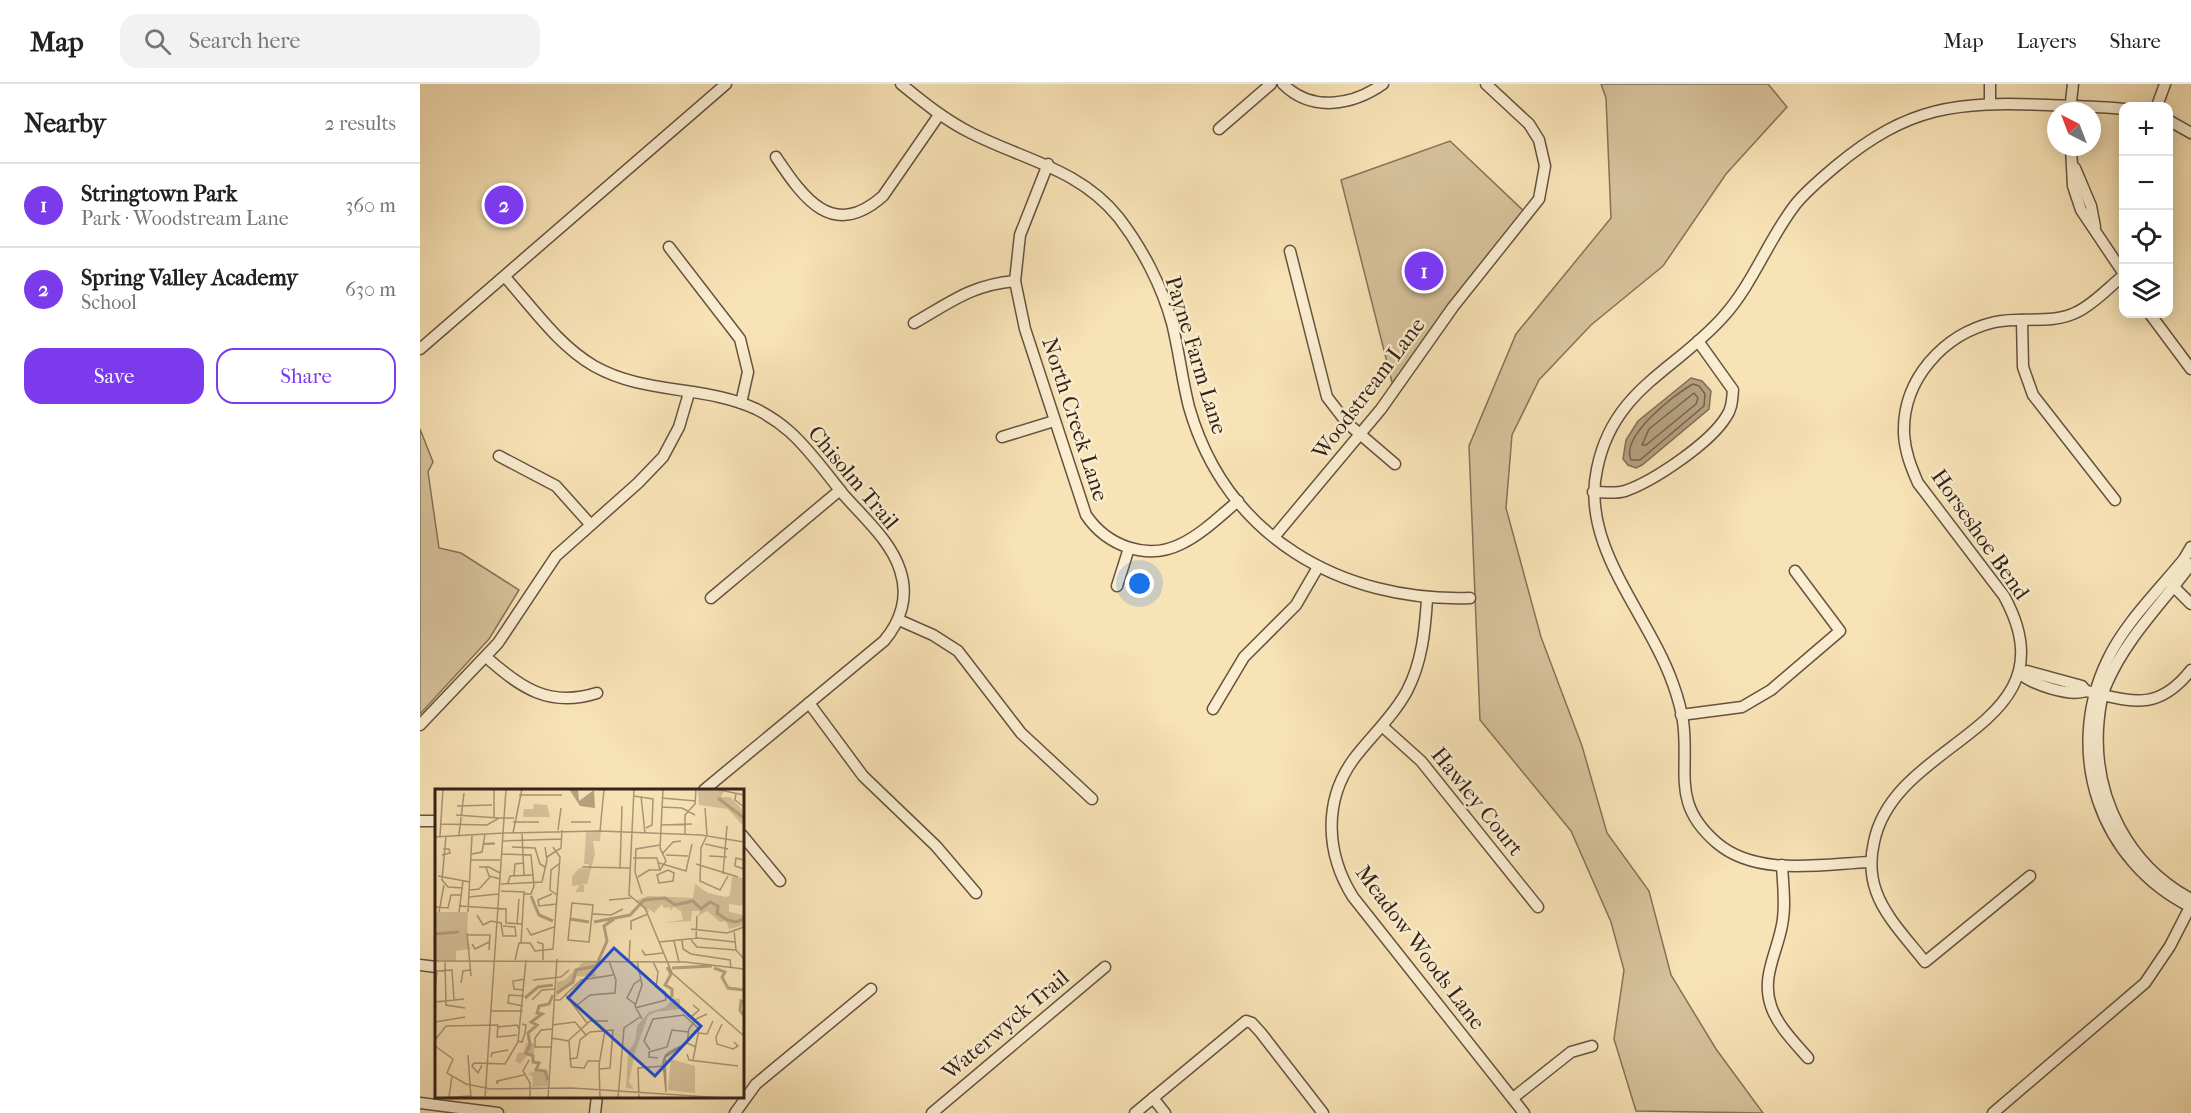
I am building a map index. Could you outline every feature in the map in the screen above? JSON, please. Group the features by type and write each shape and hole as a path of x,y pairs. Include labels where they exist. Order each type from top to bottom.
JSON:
{"street":[{"path":"420,349 726,84"},
{"name":"Payne Farm Lane","path":"901,84 939,114 972,134 1048,164 1097,195 1120,219 1139,248 1168,309 1196,428 1214,466 1238,501 1274,537 1318,567 1380,591 1427,598 1470,598"},
{"path":"1219,129 1271,84"},
{"path":"1283,84 1304,98 1337,104 1360,98 1383,84"},
{"name":"Woodstream Lane","path":"1274,537 1361,434 1453,307 1539,199 1545,166 1539,140 1529,124 1486,84"},
{"path":"1990,84 1990,102"},
{"path":"2071,102 2073,84"},
{"path":"2158,102 2165,84"},
{"path":"1870,862 1782,865 1763,863 1729,852 1699,824 1687,802 1683,775 1681,715 1661,652 1603,546 1594,516 1593,492 1597,466 1607,437 1622,408 1645,384 1698,341 1738,299 1776,232 1797,202 1854,152 1888,130 1926,113 1990,102 2047,107"},
{"path":"2101,109 2119,109"},
{"path":"776,157 801,194 814,206 839,214 857,212 874,204 883,196 939,114"},
{"path":"2173,122 2191,133"},
{"path":"2073,156 2091,206 2095,230 2119,267"},
{"name":"North Creek Lane","path":"1048,164 1020,235 1015,281 1023,321 1086,515 1110,539 1129,548 1150,551 1176,546 1197,535 1238,501"},
{"path":"669,247 740,339 748,372 741,403"},
{"path":"1290,251 1328,397 1340,416 1395,464"},
{"name":"Chisolm Trail","path":"505,277 556,336 594,366 632,382 741,403 768,416 790,432 895,557 904,589 899,620 884,641 706,789"},
{"name":"Horseshoe Bend","path":"2030,876 1925,962 1895,924 1876,892 1870,862 1877,824 1891,800 1907,783 1999,707 2013,689 2020,671 2020,637 2015,615 2004,596 1918,483 1909,461 1904,435 1911,393 1922,372 1950,341 1971,328 1998,321 2061,317 2076,313 2119,279"},
{"path":"914,324 970,290 983,285 1015,281"},
{"path":"2153,318 2191,369"},
{"path":"2022,320 2023,367 2033,395 2115,500"},
{"path":"1593,492 1623,492 1654,480 1708,436 1726,417 1731,406 1733,390 1698,341"},
{"path":"420,725 498,643 556,556 638,483 663,457 679,427 689,393"},
{"path":"1002,437 1054,421"},
{"path":"499,456 556,486 590,524"},
{"path":"711,598 840,490"},
{"path":"2171,583 2191,547"},
{"path":"1118,586 1129,548"},
{"path":"1993,1113 2145,983 2170,946 2191,904 2153,884 2140,865 2122,850 2088,765 2088,743 2094,693 2107,660 2120,639 2191,564"},
{"path":"1213,709 1244,657 1296,605 1318,567"},
{"path":"1681,715 1742,707 1771,690 1840,631 1795,572"},
{"path":"2171,583 2191,604"},
{"name":"Meadow Woods Lane","path":"1427,598 1424,641 1418,668 1406,692 1382,726 1354,759 1337,791 1331,821 1336,862 1353,897 1524,1113"},
{"path":"899,620 933,635 958,651 1021,733 1092,799"},
{"path":"486,657 516,683 533,692 575,698 597,693"},
{"path":"2020,671 2082,686 2094,693 2126,702 2147,702 2173,689 2191,670"},
{"path":"809,703 863,776 936,846 976,893"},
{"name":"Hawley Court","path":"1382,726 1421,761 1538,907"},
{"path":"744,837 780,881"},
{"path":"1782,865 1783,916 1767,981 1768,993 1771,1007 1779,1021 1808,1058"},
{"path":"420,964 435,967"},
{"name":"Waterwyck Trail","path":"932,1113 1105,967"},
{"path":"735,1113 756,1084 871,989"},
{"path":"1135,1113 1243,1023 1249,1022 1323,1113"},
{"path":"1513,1098 1571,1052 1592,1046"},
{"path":"595,1113 597,1098"},
{"path":"1153,1098 1165,1113"},
{"path":"420,1103 496,1113"}],"shaded area":[{"path":"1601,84 1768,84 1787,107 1726,174 1663,266 1591,325 1539,380 1512,435 1506,508 1541,637 1582,746 1607,833 1649,891 1671,975 1716,1049 1763,1113 1636,1111 1614,1039 1624,970 1611,922 1571,831 1480,720 1469,446 1516,334 1611,218 1606,98"},
{"path":"1450,141 1528,215 1394,390 1341,180"},
{"path":"420,429 433,462 428,472 439,548 461,553 519,590 489,639 420,714"}],"water":[{"path":"1691,378 1702,381 1711,391 1709,409 1642,465 1636,468 1628,465 1623,459 1626,440 1638,421"}],"place":[{"name":"Spring Valley Academy","path":"504,205"},
{"name":"Stringtown Park","path":"1424,271"}]}
